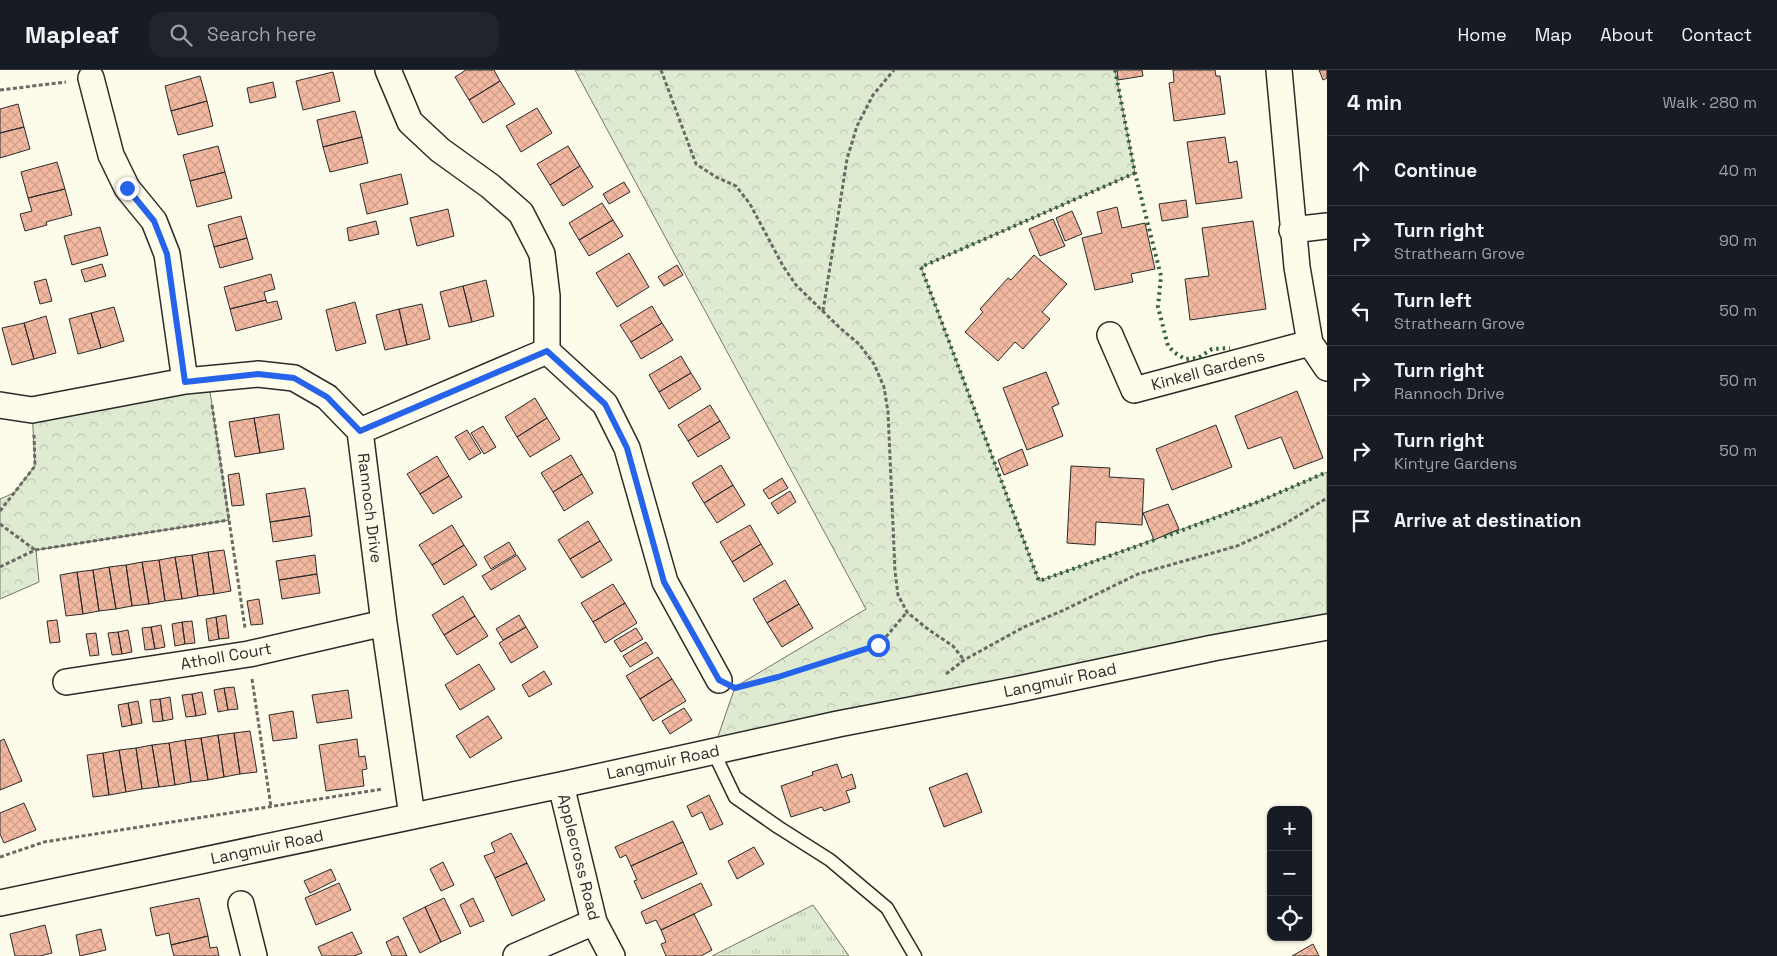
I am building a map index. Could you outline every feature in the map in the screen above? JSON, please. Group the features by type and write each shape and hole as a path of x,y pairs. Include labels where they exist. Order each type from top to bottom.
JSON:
{"street":[{"path":"388,70 410,122 440,150 490,186 521,213 542,254 547,296 547,351 605,404 627,448 664,582 719,680"},
{"path":"1279,70 1292,230 1297,267 1310,343 1327,368"},
{"path":"91,78 111,155 127,188 154,221 167,254 197,380"},
{"path":"1292,230 1327,226"},
{"name":"Kinkell Gardens","path":"1110,335 1134,390 1310,343"},
{"path":"360,431 547,351"},
{"name":"Rannoch Drive","path":"0,405 32,410 197,380 258,374 294,378 327,397 360,431 384,623 412,816"},
{"name":"Atholl Court","path":"66,682 249,654 384,623"},
{"name":"Langmuir Road","path":"0,903 561,785 838,724 1034,686 1213,648 1327,627"},
{"name":"Applecross Road","path":"561,785 594,922 612,956"},
{"path":"241,904 254,956"},
{"path":"516,956 594,922"}],"lane":[{"path":"713,751 735,797 830,860 887,908 915,956"}],"path":[{"path":"661,70 696,164 716,177 736,186 750,204 783,266 796,285 859,344 874,364 884,387 888,412 895,571 898,595 907,612 953,646 964,660"},
{"path":"823,311 847,159 857,126 873,95 894,70"},
{"path":"0,90 91,78"},
{"path":"197,380 229,520 271,807"},
{"path":"0,511 35,466 32,410"},
{"path":"941,678 964,660 1024,627 1138,574 1237,546 1283,525 1327,498"},
{"path":"0,567 35,550 229,520"},
{"path":"0,524 35,550"},
{"path":"719,680 735,688 778,677 878,645 907,612"},
{"path":"0,858 44,842 408,785"}],"green space":[{"path":"575,70 1115,70 1135,173 921,267 1039,581 1260,501 1327,472 1327,627 713,751 735,687 866,609"},
{"path":"208,378 229,520 36,550 39,582 0,599 0,499 14,493 35,466 32,410"},
{"path":"813,905 849,956 712,956"}],"building":[{"path":"466,70 494,70 500,81 469,100 455,77"},
{"path":"1117,70 1142,70 1143,76 1118,80"},
{"path":"1173,70 1215,70 1216,76 1220,76 1225,114 1174,121 1169,83 1174,82"},
{"path":"1319,70 1327,70 1327,78 1323,80"},
{"path":"333,72 340,101 303,110 296,81"},
{"path":"200,76 207,101 171,111 165,86"},
{"path":"500,81 515,104 483,123 469,100"},
{"path":"273,82 276,97 250,103 247,88"},
{"path":"207,101 213,126 178,135 171,111"},
{"path":"18,104 24,127 0,133 0,109"},
{"path":"537,108 552,133 521,152 506,126"},
{"path":"355,111 362,137 323,147 317,120"},
{"path":"24,127 30,149 0,158 0,133"},
{"path":"362,137 368,163 330,172 323,147"},
{"path":"1225,137 1229,163 1237,161 1242,198 1196,204 1187,142"},
{"path":"218,146 225,172 190,181 183,155"},
{"path":"568,146 580,166 550,185 537,164"},
{"path":"57,162 65,189 28,198 21,172"},
{"path":"580,166 593,187 563,206 550,185"},
{"path":"225,172 232,198 197,207 190,181"},
{"path":"401,174 408,204 367,214 360,184"},
{"path":"624,182 630,192 609,204 603,194"},
{"path":"65,189 72,215 46,222 47,225 25,231 20,214 32,211 28,198"},
{"path":"1186,200 1188,217 1162,221 1159,204"},
{"path":"602,203 613,220 579,240 569,223"},
{"path":"1117,207 1122,228 1145,223 1155,269 1131,274 1133,282 1095,290 1082,238 1102,233 1097,212"},
{"path":"448,209 454,236 417,246 410,218"},
{"path":"1072,211 1082,234 1065,241 1056,218"},
{"path":"241,216 247,238 214,247 208,225"},
{"path":"1053,219 1065,246 1040,256 1029,229"},
{"path":"613,220 623,236 589,256 579,240"},
{"path":"376,221 379,234 349,241 347,228"},
{"path":"1253,221 1266,309 1190,320 1185,279 1209,276 1202,228"},
{"path":"100,227 108,255 72,265 64,236"},
{"path":"247,238 253,259 220,268 214,247"},
{"path":"629,253 649,287 617,307 596,273"},
{"path":"1034,255 1067,284 1042,312 1050,319 1023,349 1015,342 998,361 965,332 983,312 980,309 1008,278 1011,280"},
{"path":"102,264 106,276 85,282 81,270"},
{"path":"677,265 683,275 664,286 658,277"},
{"path":"271,274 275,289 264,292 266,300 230,309 224,287"},
{"path":"46,279 52,301 40,304 34,282"},
{"path":"486,280 494,316 472,322 463,286"},
{"path":"463,286 472,322 449,327 440,292"},
{"path":"266,300 267,303 277,301 282,319 236,331 230,309"},
{"path":"355,302 366,343 336,351 326,310"},
{"path":"422,304 430,339 407,345 399,309"},
{"path":"652,306 662,323 631,342 620,325"},
{"path":"114,307 124,341 101,348 91,313"},
{"path":"399,309 407,345 385,350 376,315"},
{"path":"91,313 101,348 78,354 69,319"},
{"path":"46,316 56,353 34,359 24,323"},
{"path":"24,323 34,359 12,365 2,328"},
{"path":"662,323 673,340 641,359 631,342"},
{"path":"681,356 691,373 659,392 649,375"},
{"path":"1046,372 1059,404 1052,407 1063,436 1027,450 1003,388"},
{"path":"691,373 701,389 669,409 659,392"},
{"path":"1297,391 1323,458 1294,469 1281,437 1248,449 1235,416"},
{"path":"535,398 547,418 517,437 505,417"},
{"path":"710,405 720,421 688,441 678,425"},
{"path":"279,414 284,449 260,453 254,418"},
{"path":"254,418 260,453 235,457 229,422"},
{"path":"547,418 560,439 530,457 517,437"},
{"path":"720,421 730,438 698,457 688,441"},
{"path":"1216,425 1232,467 1172,490 1156,449"},
{"path":"483,426 496,447 484,454 471,433"},
{"path":"467,430 481,453 469,460 455,437"},
{"path":"1022,449 1028,465 1004,475 998,460"},
{"path":"571,455 582,474 553,492 541,473"},
{"path":"437,456 449,476 420,494 407,474"},
{"path":"721,465 733,485 704,503 692,483"},
{"path":"1071,466 1110,468 1109,477 1144,479 1142,525 1096,522 1095,545 1067,543"},
{"path":"239,473 244,505 232,506 228,475"},
{"path":"582,474 593,493 564,511 553,492"},
{"path":"449,476 462,497 433,514 420,494"},
{"path":"782,478 788,488 769,499 763,490"},
{"path":"733,485 745,505 717,523 704,503"},
{"path":"305,488 310,516 270,522 266,494"},
{"path":"790,491 796,502 778,514 771,503"},
{"path":"1168,504 1179,529 1154,540 1143,513"},
{"path":"310,516 312,536 273,542 270,522"},
{"path":"588,521 600,541 570,559 558,540"},
{"path":"452,525 464,545 432,565 419,545"},
{"path":"750,525 761,544 732,562 720,542"},
{"path":"600,541 612,560 582,578 570,559"},
{"path":"509,542 516,554 491,569 484,557"},
{"path":"761,544 773,564 744,582 732,562"},
{"path":"464,545 477,565 444,585 432,565"},
{"path":"224,550 231,591 214,594 208,552"},
{"path":"208,552 214,594 198,596 192,555"},
{"path":"192,555 198,596 182,599 175,557"},
{"path":"315,555 317,574 279,580 276,561"},
{"path":"517,555 526,569 491,590 482,576"},
{"path":"175,557 182,599 165,601 159,560"},
{"path":"159,560 165,601 149,604 142,562"},
{"path":"142,562 149,604 132,606 126,565"},
{"path":"126,565 132,606 116,609 109,567"},
{"path":"109,567 116,609 99,611 93,570"},
{"path":"93,570 99,611 83,614 77,572"},
{"path":"77,572 83,614 66,616 60,575"},
{"path":"317,574 320,593 282,599 279,580"},
{"path":"785,580 799,604 767,623 753,599"},
{"path":"613,584 625,603 593,622 581,603"},
{"path":"463,596 475,616 444,635 432,615"},
{"path":"259,599 263,624 251,625 247,601"},
{"path":"625,603 637,623 605,643 593,622"},
{"path":"799,604 813,628 782,647 767,623"},
{"path":"226,615 229,638 219,639 216,617"},
{"path":"519,615 526,627 503,640 496,629"},
{"path":"475,616 488,636 457,655 444,635"},
{"path":"216,617 219,639 209,641 206,619"},
{"path":"57,620 60,642 50,643 47,621"},
{"path":"192,621 195,643 185,644 182,622"},
{"path":"182,622 185,644 175,646 172,624"},
{"path":"161,625 165,647 155,649 151,627"},
{"path":"151,627 155,649 145,650 142,628"},
{"path":"526,627 538,647 511,663 499,643"},
{"path":"636,628 643,639 621,652 614,641"},
{"path":"128,630 132,652 122,654 118,632"},
{"path":"118,632 122,654 112,655 108,633"},
{"path":"96,633 99,655 90,656 86,634"},
{"path":"646,642 653,653 630,667 623,656"},
{"path":"658,657 672,679 640,699 626,676"},
{"path":"479,664 495,689 460,710 445,685"},
{"path":"544,671 552,684 529,697 522,685"},
{"path":"672,679 686,701 653,721 640,699"},
{"path":"234,687 238,709 228,710 224,688"},
{"path":"224,688 228,710 218,712 214,690"},
{"path":"348,690 352,718 317,723 312,695"},
{"path":"202,692 206,714 196,716 192,694"},
{"path":"192,694 196,716 186,717 182,695"},
{"path":"170,697 173,719 163,721 160,699"},
{"path":"160,699 163,721 153,722 150,700"},
{"path":"138,701 142,723 132,725 128,703"},
{"path":"128,703 132,725 122,727 118,705"},
{"path":"684,708 692,720 670,734 662,721"},
{"path":"293,711 297,738 273,741 269,715"},
{"path":"488,716 502,738 470,758 456,736"},
{"path":"250,731 257,772 240,774 234,733"},
{"path":"234,733 240,774 224,777 218,735"},
{"path":"218,735 224,777 208,780 201,738"},
{"path":"201,738 208,780 191,782 185,740"},
{"path":"4,739 22,781 0,790 0,741"},
{"path":"357,739 359,757 365,756 367,769 362,770 364,786 326,791 319,745"},
{"path":"185,740 191,782 175,785 169,743"},
{"path":"169,743 175,785 159,787 152,745"},
{"path":"152,745 159,787 142,789 136,748"},
{"path":"136,748 142,789 126,792 119,750"},
{"path":"119,750 126,792 109,795 103,753"},
{"path":"103,753 109,795 93,797 87,755"},
{"path":"837,764 842,778 852,774 856,788 846,791 850,802 824,811 822,807 791,817 781,786 813,775 812,772"},
{"path":"967,773 982,812 944,827 929,788"},
{"path":"709,795 723,824 710,830 702,812 692,817 687,806"},
{"path":"24,803 36,830 4,843 0,834 0,813"},
{"path":"673,821 683,842 631,866 626,855 620,858 615,847"},
{"path":"511,833 527,863 495,878 484,856 495,852 491,843"},
{"path":"683,842 697,874 642,899 634,881 637,880 631,866"},
{"path":"754,847 764,864 737,879 728,861"},
{"path":"443,862 454,885 441,891 430,869"},
{"path":"527,863 545,900 512,916 495,878"},
{"path":"331,869 336,880 310,893 304,881"},
{"path":"339,883 351,910 316,925 305,898"},
{"path":"701,883 712,905 661,930 656,920 646,924 641,912"},
{"path":"199,898 208,936 171,945 169,933 156,936 150,908"},
{"path":"444,898 461,933 441,942 425,907"},
{"path":"473,898 484,921 470,927 460,905"},
{"path":"425,907 441,942 420,953 403,918"},
{"path":"694,914 712,950 701,956 666,956 661,944 666,942 661,930"},
{"path":"45,925 52,953 40,956 15,956 10,934"},
{"path":"101,929 106,950 80,956 76,935"},
{"path":"352,932 362,953 354,956 322,956 318,947"},
{"path":"208,936 210,948 217,947 219,956 174,956 171,945"},
{"path":"398,936 407,956 392,956 386,942"},
{"path":"1313,944 1319,956 1292,956"}],"hedge":[{"path":"1115,70 1135,173 1161,276 1158,307 1168,346 1185,359 1198,358 1212,349 1230,348"},
{"path":"1135,173 921,267 1039,581 1157,539"},
{"path":"1164,537 1260,501 1327,472"}],"route":[{"path":"127,188 154,221 167,254 185,382 258,374 294,378 327,397 360,431 547,351 605,404 627,448 664,582 719,680 735,688 778,677 878,645"}]}
